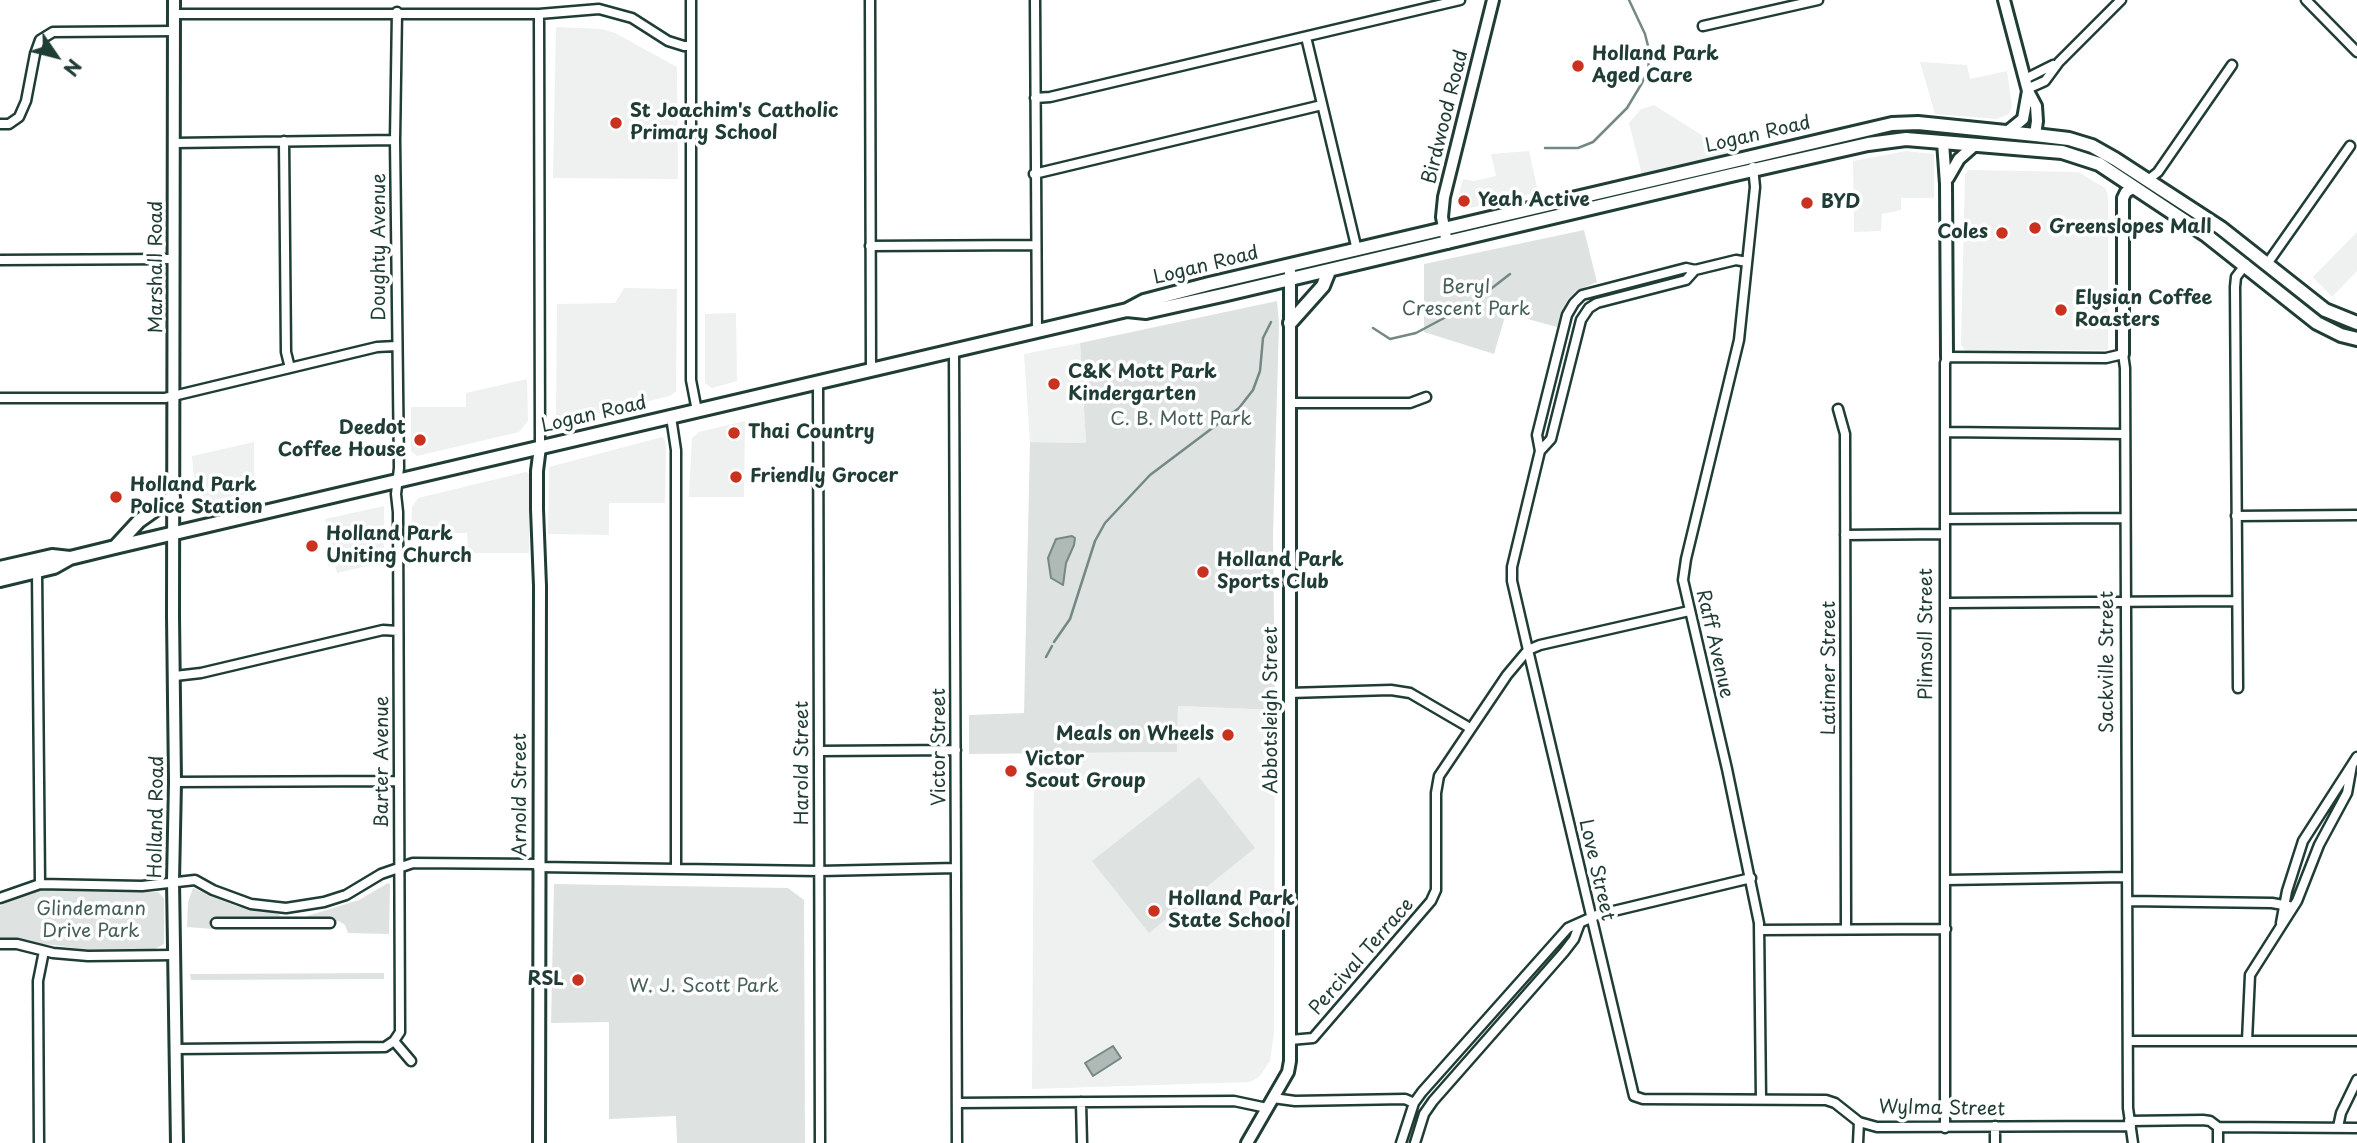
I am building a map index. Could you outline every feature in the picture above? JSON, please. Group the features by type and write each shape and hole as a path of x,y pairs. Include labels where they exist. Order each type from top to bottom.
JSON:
{"main road":[{"name":"Logan Road","path":"0,580 54,567 70,558 173,533 1127,310 1153,310 1447,243 1899,123 2035,135 2068,139 2092,146 2148,180 2255,254 2325,310 2357,323"},
{"path":"1899,123 1936,133 1944,142"},
{"path":"2031,149 2035,135"},
{"name":"Logan Road","path":"1127,310 1144,301 1444,229 1752,164 1906,139 2062,152 2088,159 2197,229 2316,323 2357,339"},
{"path":"2135,187 2148,180"},
{"path":"2258,276 2267,264"},
{"path":"1290,323 1323,286 1329,271"},
{"path":"115,547 139,521 173,497"},
{"name":"Logan Road","path":"0,568 52,556 70,558"}],"street":[{"name":"Marshall Road","path":"173,533 174,0"},
{"path":"614,0 614,12"},
{"path":"691,0 691,380 696,411"},
{"path":"870,0 871,371"},
{"path":"1035,0 1037,332"},
{"path":"1035,98 1050,97 1460,0"},
{"name":"Birdwood Road","path":"1447,243 1442,217 1444,197 1493,0"},
{"path":"1703,26 1818,0"},
{"path":"2004,0 2027,86 2036,106 2035,135"},
{"path":"2027,86 2043,82 2059,62 2121,0"},
{"path":"2306,0 2357,52"},
{"path":"174,14 539,13 599,9 632,18 668,41 691,46"},
{"name":"Doughty Avenue","path":"397,12 395,140 398,481"},
{"path":"539,13 541,447"},
{"path":"0,124 9,124 19,117 26,100 40,40 53,32 174,31"},
{"path":"1306,37 1357,250"},
{"path":"2148,180 2158,172 2232,65"},
{"path":"2007,132 2023,119 2027,86"},
{"path":"1034,174 1322,106"},
{"path":"174,143 395,140"},
{"path":"284,141 286,352 290,368"},
{"name":"Plimsoll Street","path":"1944,142 1947,357 1944,368 1945,1128"},
{"path":"1946,184 1956,163 1976,144"},
{"path":"2267,264 2350,146"},
{"name":"Raff Avenue","path":"1752,164 1755,187 1739,340 1682,580 1751,878 1760,930 1761,1099"},
{"name":"Sackville Street","path":"2133,1143 2130,1124 2126,877 2123,198 2126,192 2135,187"},
{"path":"870,246 1036,245"},
{"path":"2238,688 2235,287 2236,277 2255,254"},
{"path":"0,260 173,260"},
{"path":"1540,451 1537,435 1567,314 1582,295 1686,268 1695,270 1737,260 1747,262"},
{"name":"Abbotsleigh Street","path":"1247,1143 1288,1072 1290,1040 1290,265"},
{"path":"1540,451 1551,439 1581,320 1589,308 1597,303 1686,280 1695,270"},
{"path":"0,398 175,396 377,347 396,346"},
{"name":"Victor Street","path":"954,351 957,1143"},
{"path":"1947,357 2106,358 2123,354"},
{"name":"Harold Street","path":"818,384 820,1143"},
{"path":"1289,403 1410,403 1426,397"},
{"name":"Latimer Street","path":"1838,409 1845,432 1846,929"},
{"path":"671,417 676,464 676,869"},
{"path":"1945,432 2124,434"},
{"name":"Arnold Street","path":"539,1143 540,586 537,496 541,447"},
{"name":"Love Street","path":"1540,451 1512,567 1512,581 1634,1096"},
{"name":"Barter Avenue","path":"394,1041 400,1031 398,481"},
{"path":"2236,516 2357,515"},
{"path":"1945,519 2125,519"},
{"name":"Holland Road","path":"173,533 173,881 177,1143"},
{"path":"1845,535 1944,534"},
{"path":"37,572 40,884"},
{"path":"1945,603 2237,601"},
{"path":"1528,650 1689,611"},
{"path":"175,676 201,673 383,629 398,631"},
{"name":"Percival Terrace","path":"1290,1040 1313,1038 1431,901 1436,890 1436,793 1439,776 1507,675 1528,650"},
{"path":"1289,693 1391,690 1410,693 1470,728"},
{"path":"819,751 956,750"},
{"path":"2281,926 2300,847 2344,781 2354,761"},
{"path":"175,782 398,781"},
{"path":"2247,1041 2250,975 2294,907 2319,845 2347,793 2344,781"},
{"path":"0,898 40,884 142,886 195,880 251,904 289,908 346,895 381,874 413,863 820,871 956,868"},
{"path":"1946,880 2126,877"},
{"path":"1401,1143 1414,1103 1422,1091 1557,937 1568,928 1591,918 1751,878"},
{"path":"2128,901 2272,903 2294,907"},
{"path":"289,908 290,923"},
{"path":"216,922 330,923"},
{"path":"1415,1143 1424,1114 1433,1101 1564,952 1574,939 1580,923"},
{"path":"1760,930 1946,929"},
{"path":"0,944 17,944 44,951 88,956 174,955"},
{"path":"39,1143 38,981 44,951"},
{"path":"176,1049 370,1048 385,1047 394,1041 411,1061"},
{"path":"2128,1041 2357,1041"},
{"path":"2338,1127 2341,1112 2357,1080"},
{"name":"Wylma Street","path":"1634,1096 1643,1100 1826,1100 1859,1122 1877,1127 1945,1128 2203,1120 2218,1127 2357,1128"},
{"path":"1273,1098 1295,1101 1405,1099 1414,1103"},
{"path":"957,1102 1234,1101 1267,1108"},
{"path":"1082,1102 1082,1143"},
{"path":"1858,1143 1859,1122"},
{"path":"1995,1126 1995,1143"},
{"path":"2218,1127 2218,1143"}],"shaded area":[{"name":"St Joachim's Catholic Primary School","path":"556,27 602,29 615,33 677,67 678,179 553,178"},
{"path":"1920,62 1967,65 1970,79 2007,71 2012,107 2009,114 1997,119 1935,114"},
{"path":"1654,105 1728,154 1642,175 1629,123 1641,109"},
{"path":"1529,151 1538,192 1466,209 1457,201 1463,179 1474,181 1496,176 1491,154"},
{"path":"1906,151 1934,154 1934,198 1901,198 1901,210 1882,214 1881,231 1854,232 1853,161"},
{"name":"Greenslopes Mall","path":"1969,170 2078,172 2105,188 2108,195 2108,350 1966,351 1961,345 1965,174"},
{"path":"2357,232 2357,271 2332,297 2313,277"},
{"path":"624,288 677,289 676,391 670,396 562,422 556,416 557,304 615,303"},
{"path":"736,313 737,381 712,388 705,383 705,314"},
{"name":"C&K Mott Park Kindergarten","path":"1080,343 1086,443 1030,442 1024,354"},
{"path":"527,379 528,421 519,432 417,456 411,451 411,407 466,407 466,393"},
{"path":"745,421 744,497 689,497 692,438 699,432"},
{"path":"662,437 666,447 665,503 609,503 609,535 548,534 549,467"},
{"path":"254,442 254,493 196,503 192,456"},
{"path":"526,472 530,474 529,553 468,553 467,533 411,534 412,507 418,498"},
{"path":"384,506 384,562 337,573 325,519"},
{"path":"1072,536 1075,538 1074,545 1066,563 1063,585 1051,578 1048,558 1056,539"},
{"name":"Holland Park State School","path":"1178,706 1275,710 1274,1033 1270,1061 1259,1077 1250,1082 1032,1089 1034,754 1176,752"},
{"path":"1113,1046 1121,1058 1093,1076 1085,1063"}],"green space":[{"name":"Beryl Crescent Park","path":"1584,230 1597,282 1576,291 1568,299 1557,327 1506,313 1494,354 1424,332 1424,264"},
{"name":"C. B. Mott Park","path":"1277,301 1279,323 1273,535 1275,710 1178,706 1177,752 969,754 969,715 1024,713 1030,442 1086,443 1080,343"},
{"path":"1199,777 1255,848 1149,933 1092,861"},
{"path":"388,883 389,934 348,933 345,925 339,921 301,921 307,916 359,900"},
{"name":"W. J. Scott Park","path":"554,884 788,888 804,900 805,1143 677,1143 676,1116 609,1119 609,1022 551,1023"},
{"path":"193,888 236,906 279,914 281,917 213,918 213,929 187,927 188,902"},
{"name":"Glindemann Drive Park","path":"50,889 158,892 164,898 164,944 155,949 89,950 0,938 0,906 29,892"},
{"path":"384,973 384,979 191,980 190,974"}],"waterway":[{"path":"1545,148 1578,148 1593,142 1627,108 1642,83 1650,54 1645,34 1629,0"},
{"path":"1373,328 1390,339 1416,333 1474,302 1510,274"},
{"path":"1054,642 1070,619 1095,541 1105,523 1150,475 1239,408 1253,390 1260,371 1263,338 1271,322"},
{"path":"1046,657 1052,646"}],"place":[{"name":"Holland Park Aged Care","path":"1578,66"},
{"name":"St Joachim's Catholic Primary School","path":"616,123"},
{"name":"Yeah Active","path":"1464,201"},
{"name":"BYD","path":"1807,203"},
{"name":"Greenslopes Mall","path":"2035,228"},
{"name":"Coles","path":"2002,233"},
{"name":"Elysian Coffee Roasters","path":"2061,310"},
{"name":"C&K Mott Park Kindergarten","path":"1054,384"},
{"name":"Thai Country","path":"734,433"},
{"name":"Deedot Coffee House","path":"420,440"},
{"name":"Friendly Grocer","path":"736,477"},
{"name":"Holland Park Police Station","path":"116,497"},
{"name":"Holland Park Uniting Church","path":"312,546"},
{"name":"Holland Park Sports Club","path":"1203,572"},
{"name":"Meals on Wheels","path":"1228,735"},
{"name":"Victor Scout Group","path":"1011,771"},
{"name":"Holland Park State School","path":"1154,911"},
{"name":"RSL","path":"578,980"}]}
